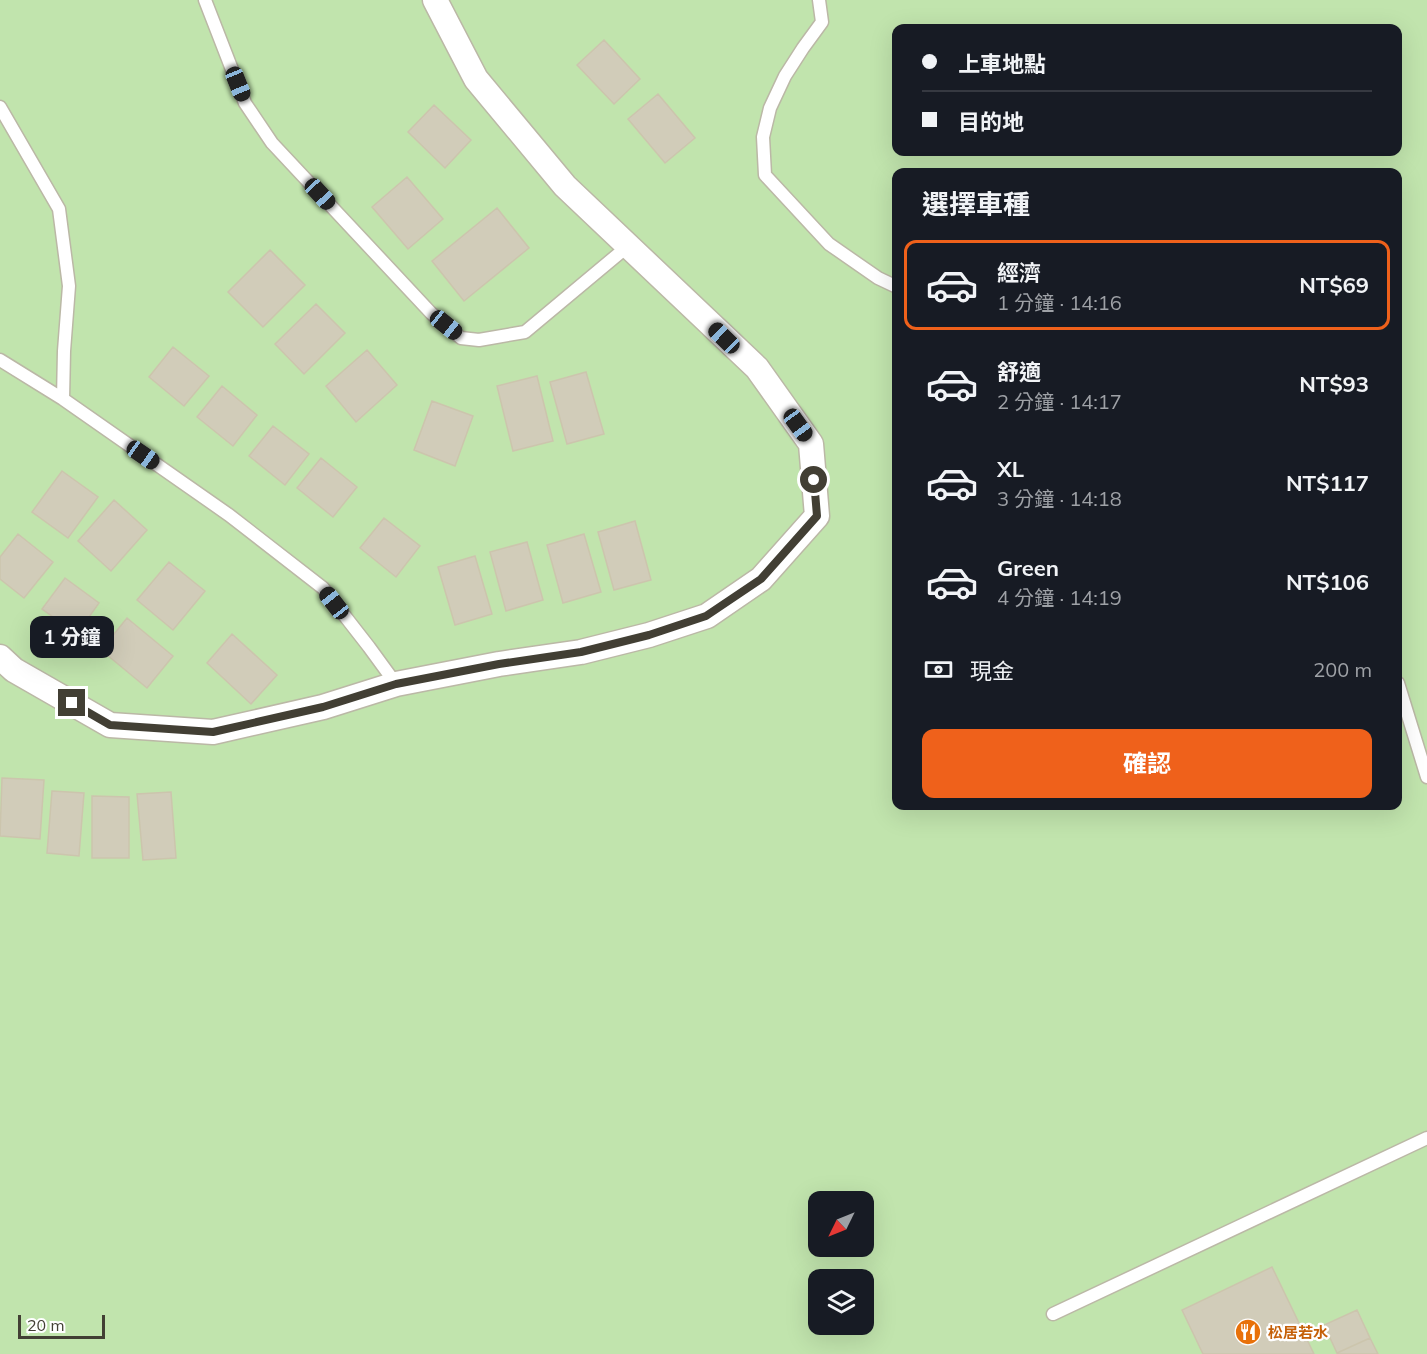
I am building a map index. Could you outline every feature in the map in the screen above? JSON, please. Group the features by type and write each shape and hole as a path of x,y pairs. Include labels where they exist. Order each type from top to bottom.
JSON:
{"street":[{"path":"0,657 15,670 110,725 213,732 323,707 396,684 499,664 581,652 649,635 706,616 761,579 817,516 811,444 757,368 565,186 476,79 435,0"}],"lane":[{"path":"205,0 245,103 272,143 430,312 461,338 479,340 525,332 628,246"},
{"path":"819,0 822,22 802,48 785,76 770,108 763,137 765,175 829,244 878,278 892,285"},
{"path":"0,107 59,209 69,286 63,399"},
{"path":"0,360 63,399 229,515 323,588 396,684"},
{"path":"1402,696 1427,777"},
{"path":"1053,1314 1427,1138"}],"green space":[{"path":"0,0 1427,0 1427,1354 0,1354"}],"building":[{"path":"604,40 640,79 614,104 577,65"},
{"path":"658,94 695,138 665,163 628,119"},
{"path":"434,105 471,140 445,168 408,132"},
{"path":"407,177 443,219 408,249 372,207"},
{"path":"497,208 529,248 464,301 432,261"},
{"path":"270,250 305,285 263,327 228,292"},
{"path":"316,304 345,333 304,374 275,344"},
{"path":"173,347 209,376 184,406 149,377"},
{"path":"367,350 397,385 356,422 326,386"},
{"path":"586,372 604,434 567,444 550,382"},
{"path":"537,376 553,441 513,451 497,386"},
{"path":"222,386 257,415 233,446 197,417"},
{"path":"432,401 473,416 455,466 414,450"},
{"path":"273,426 309,454 285,485 249,456"},
{"path":"321,458 357,487 333,517 297,488"},
{"path":"62,471 98,497 68,538 32,512"},
{"path":"114,500 147,530 111,571 78,541"},
{"path":"384,518 420,546 396,577 360,548"},
{"path":"635,521 651,580 614,590 598,532"},
{"path":"18,534 53,562 24,598 0,579 0,557"},
{"path":"584,534 601,592 563,603 547,545"},
{"path":"527,542 543,600 506,611 490,552"},
{"path":"475,556 492,614 455,625 438,567"},
{"path":"169,562 205,591 173,630 137,600"},
{"path":"65,578 99,603 77,634 42,609"},
{"path":"127,618 173,656 147,688 101,650"},
{"path":"232,634 277,675 251,704 207,663"},
{"path":"2,778 44,780 40,839 0,836"},
{"path":"52,791 84,793 79,856 47,853"},
{"path":"171,792 176,858 143,860 137,794"},
{"path":"92,796 129,797 129,858 92,858"},
{"name":"松居若水","path":"1272,1267 1314,1354 1203,1354 1182,1310"},
{"path":"1357,1310 1370,1338 1337,1353 1324,1325"},
{"path":"1370,1338 1378,1354 1337,1353"}],"place":[{"name":"松居若水","path":"1248,1332"}],"route":[{"path":"72,703 110,725 213,732 323,707 396,684 499,664 581,652 649,635 706,616 761,579 817,516 814,480"}]}
